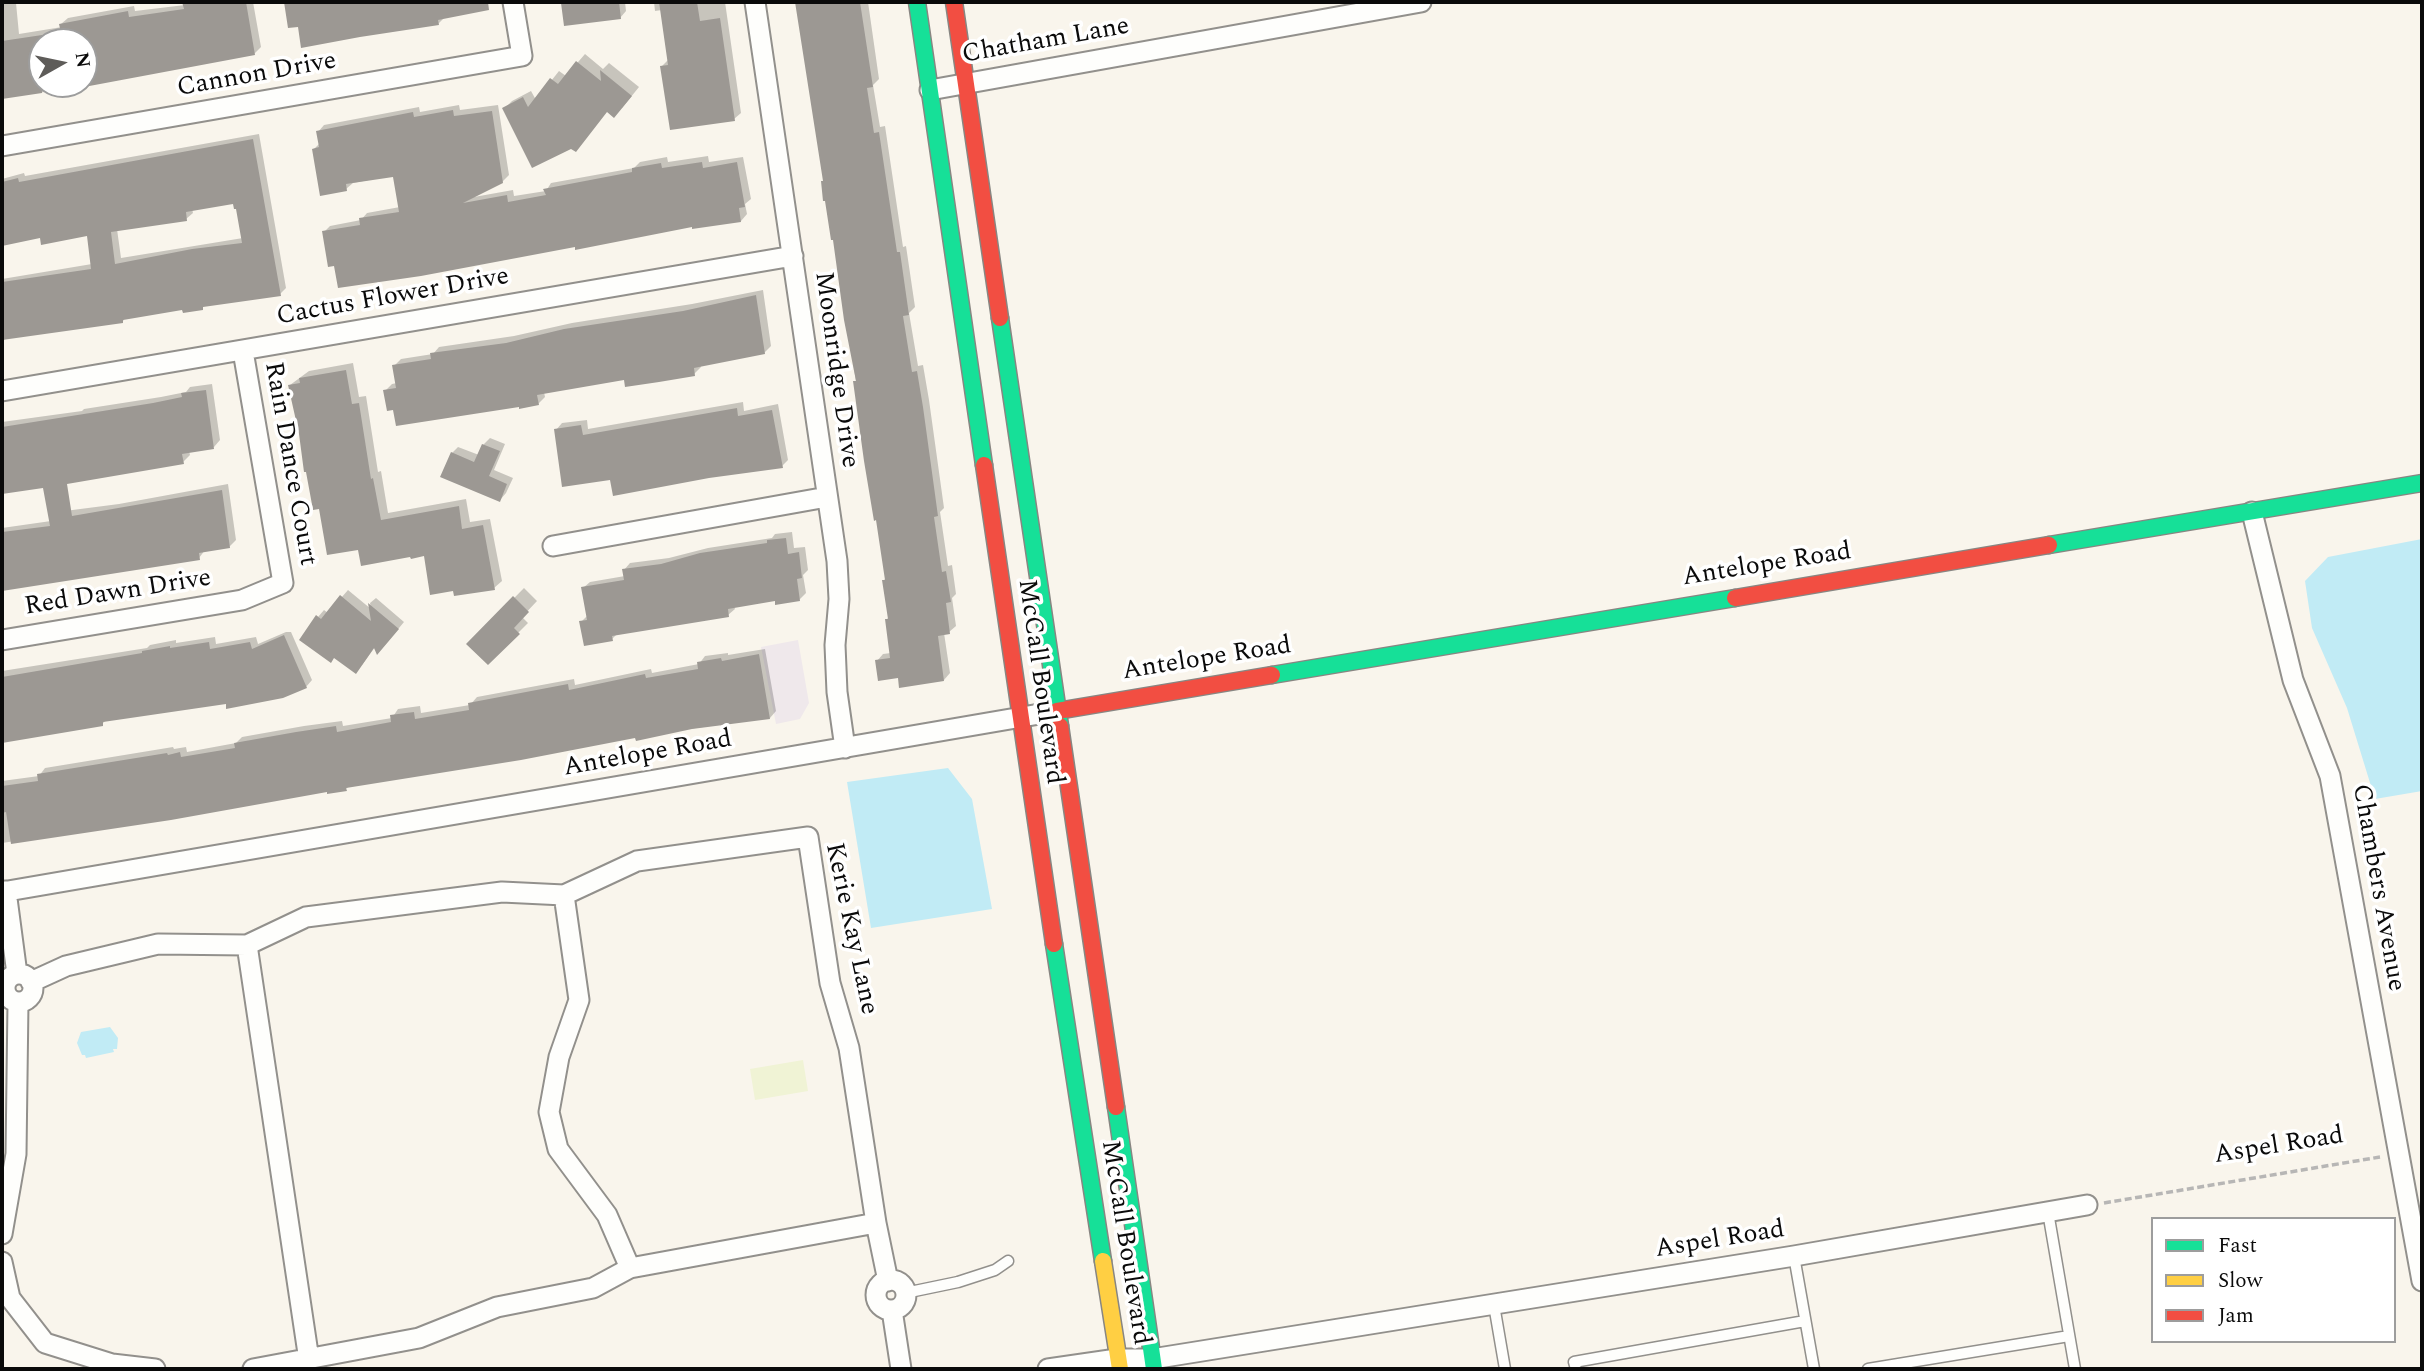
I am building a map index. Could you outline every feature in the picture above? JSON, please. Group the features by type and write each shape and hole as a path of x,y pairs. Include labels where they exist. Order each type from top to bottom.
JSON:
{"main road":[{"name":"McCall Boulevard","path":"917,2 1020,717 1119,1364"},
{"name":"McCall Boulevard","path":"954,2 1153,1364"},
{"name":"Antelope Road","path":"1057,711 2422,483"}],"street":[{"name":"Cannon Drive","path":"2,146 522,56 513,2"},
{"name":"Moonridge Drive","path":"755,2 837,561 839,598 835,645 836,680 845,747"},
{"name":"Chatham Lane","path":"930,90 1421,2"},
{"name":"Cactus Flower Drive","path":"2,391 793,256"},
{"name":"Rain Dance Court","path":"242,600 283,583 243,351"},
{"path":"553,546 827,497"},
{"name":"Chambers Avenue","path":"2252,512 2293,680 2330,776 2422,1281"},
{"name":"Red Dawn Drive","path":"2,640 242,600"},
{"name":"Antelope Road","path":"4,892 1057,711"},
{"name":"Kerie Kay Lane","path":"24,978 158,944 247,945 306,917 502,892 564,895 638,861 808,837 830,983 849,1048 876,1223"},
{"path":"2,1234 16,1154 18,1002 6,995 5,986 9,977 24,978 4,892"},
{"path":"564,895 579,1000 559,1057 549,1112 558,1149 607,1215 629,1268"},
{"path":"247,945 309,1360"},
{"name":"Aspel Road","path":"1048,1369 1153,1364 2087,1205"},
{"path":"253,1369 419,1338 497,1307 593,1288 629,1268 876,1223 888,1281"},
{"path":"2,1262 10,1298 45,1343 112,1364 155,1369"},
{"path":"888,1281 900,1283 905,1293 902,1305 892,1310 881,1306 877,1298 878,1288 888,1281"},
{"path":"892,1310 901,1369"}],"lane":[{"path":"2048,1212 2075,1369"},
{"path":"1794,1256 1814,1369"},
{"path":"905,1293 958,1282 995,1270 1008,1261"},
{"path":"1494,1305 1505,1369"},
{"path":"1576,1369 1574,1362 1805,1321"},
{"path":"1868,1369 2069,1336"}],"path":[{"name":"Aspel Road","path":"2087,1205 2399,1153"}],"shaded area":[{"path":"798,640 809,703 800,719 776,724 761,647"}],"green space":[{"path":"803,1060 808,1091 755,1100 750,1069"}],"water":[{"path":"2422,539 2422,791 2375,799 2347,708 2312,628 2305,581 2328,557"},
{"path":"948,768 972,799 992,909 871,928 847,782"},
{"path":"110,1027 118,1038 114,1052 86,1058 82,1055 77,1043 81,1032"}],"building":[{"path":"182,2 246,2 255,55 98,84 98,28 60,28 59,24 128,11 129,17 184,9"},
{"path":"284,2 488,2 489,10 438,20 439,25 301,48 298,27 288,28"},
{"path":"619,2 621,19 564,26 561,3"},
{"path":"659,2 697,2 700,21 720,18 735,121 670,130 660,66 668,65"},
{"path":"795,2 860,2 873,87 867,88 874,133 879,132 897,252 900,252 909,315 903,316 912,372 917,371 938,516 934,517 942,572 946,571 951,602 946,603 950,634 938,636 944,681 899,688 898,678 878,681 875,660 890,658 882,580 885,580 864,461 853,381 856,381 833,240 823,201 823,181"},
{"path":"28,37 28,95 2,99 2,41"},
{"path":"576,61 601,81 600,70 632,96 614,118 607,112 576,152 571,149 532,168 502,108 523,97 528,107 550,78 558,84"},
{"path":"453,110 454,116 492,111 503,183 463,203 507,195 508,202 546,195 543,189 632,172 632,168 661,163 662,168 702,162 703,168 737,162 745,207 739,208 741,222 692,227 575,250 575,247 421,276 338,288 334,266 328,267 322,231 360,225 359,218 399,212 393,177 346,184 347,191 320,196 312,149 319,147 316,131 413,112 414,117"},
{"path":"253,139 281,296 2,340 2,282 91,269 87,236 41,245 40,238 2,246 2,182 18,178 19,182","holes":["233,204 242,243 192,249 115,264 111,232 187,221 186,212"]},
{"path":"756,295 765,354 694,368 695,376 625,387 624,380 537,395 539,405 519,409 396,426 393,410 387,411 383,390 396,388 392,365 431,359 430,353 506,343 564,329 683,311"},
{"path":"346,370 352,404 359,403 371,479 373,478 381,520 459,506 462,529 483,525 495,590 454,596 453,591 430,595 424,556 361,566 358,550 327,555 319,509 313,510 304,472 288,385 300,383 299,378"},
{"path":"206,390 214,449 182,454 184,464 67,484 72,516 222,490 230,548 199,553 200,560 2,591 2,532 50,526 43,488 2,494 2,427 153,403 182,397 181,393"},
{"path":"737,408 738,416 772,410 783,468 709,478 613,496 610,480 562,487 554,429 581,425 583,435"},
{"path":"482,444 500,451 489,476 507,484 500,502 440,477 451,452 474,462"},
{"path":"786,538 788,554 799,552 802,578 797,579 800,601 775,605 775,601 728,609 729,617 612,636 613,641 584,646 579,621 587,620 581,587 624,580 622,569 661,564 700,553"},
{"path":"340,595 371,621 368,603 399,629 377,655 374,648 356,674 334,658 331,663 299,640 316,615 321,619"},
{"path":"513,596 529,612 514,628 520,634 488,665 466,644"},
{"path":"284,635 307,688 283,698 226,709 226,704 103,722 103,726 2,743 2,677 170,646 209,642 210,649 250,642 252,649"},
{"path":"759,654 770,719 692,729 636,741 635,738 521,760 346,788 347,791 327,792 171,820 11,844 6,812 2,813 2,786 38,781 37,774 167,753 180,752 181,757 235,748 234,743 336,726 337,732 391,722 390,715 414,712 415,719 469,710 468,703 568,684 569,690 645,674 646,678 698,669 697,662 721,658 722,661"}],"traffic: fast":[{"path":"917,2 984,465"},
{"path":"1000,318 1060,726"},
{"path":"2049,545 2422,483"},
{"path":"1272,675 1735,598"},
{"path":"1054,944 1103,1261"},
{"path":"1116,1107 1154,1369"}],"traffic: slow":[{"path":"1103,1261 1120,1369"}],"traffic: jam":[{"path":"954,2 1000,318"},
{"path":"984,465 1054,944"},
{"path":"1735,598 2049,545"},
{"path":"1057,711 1272,675"},
{"path":"1060,726 1116,1107"}]}
